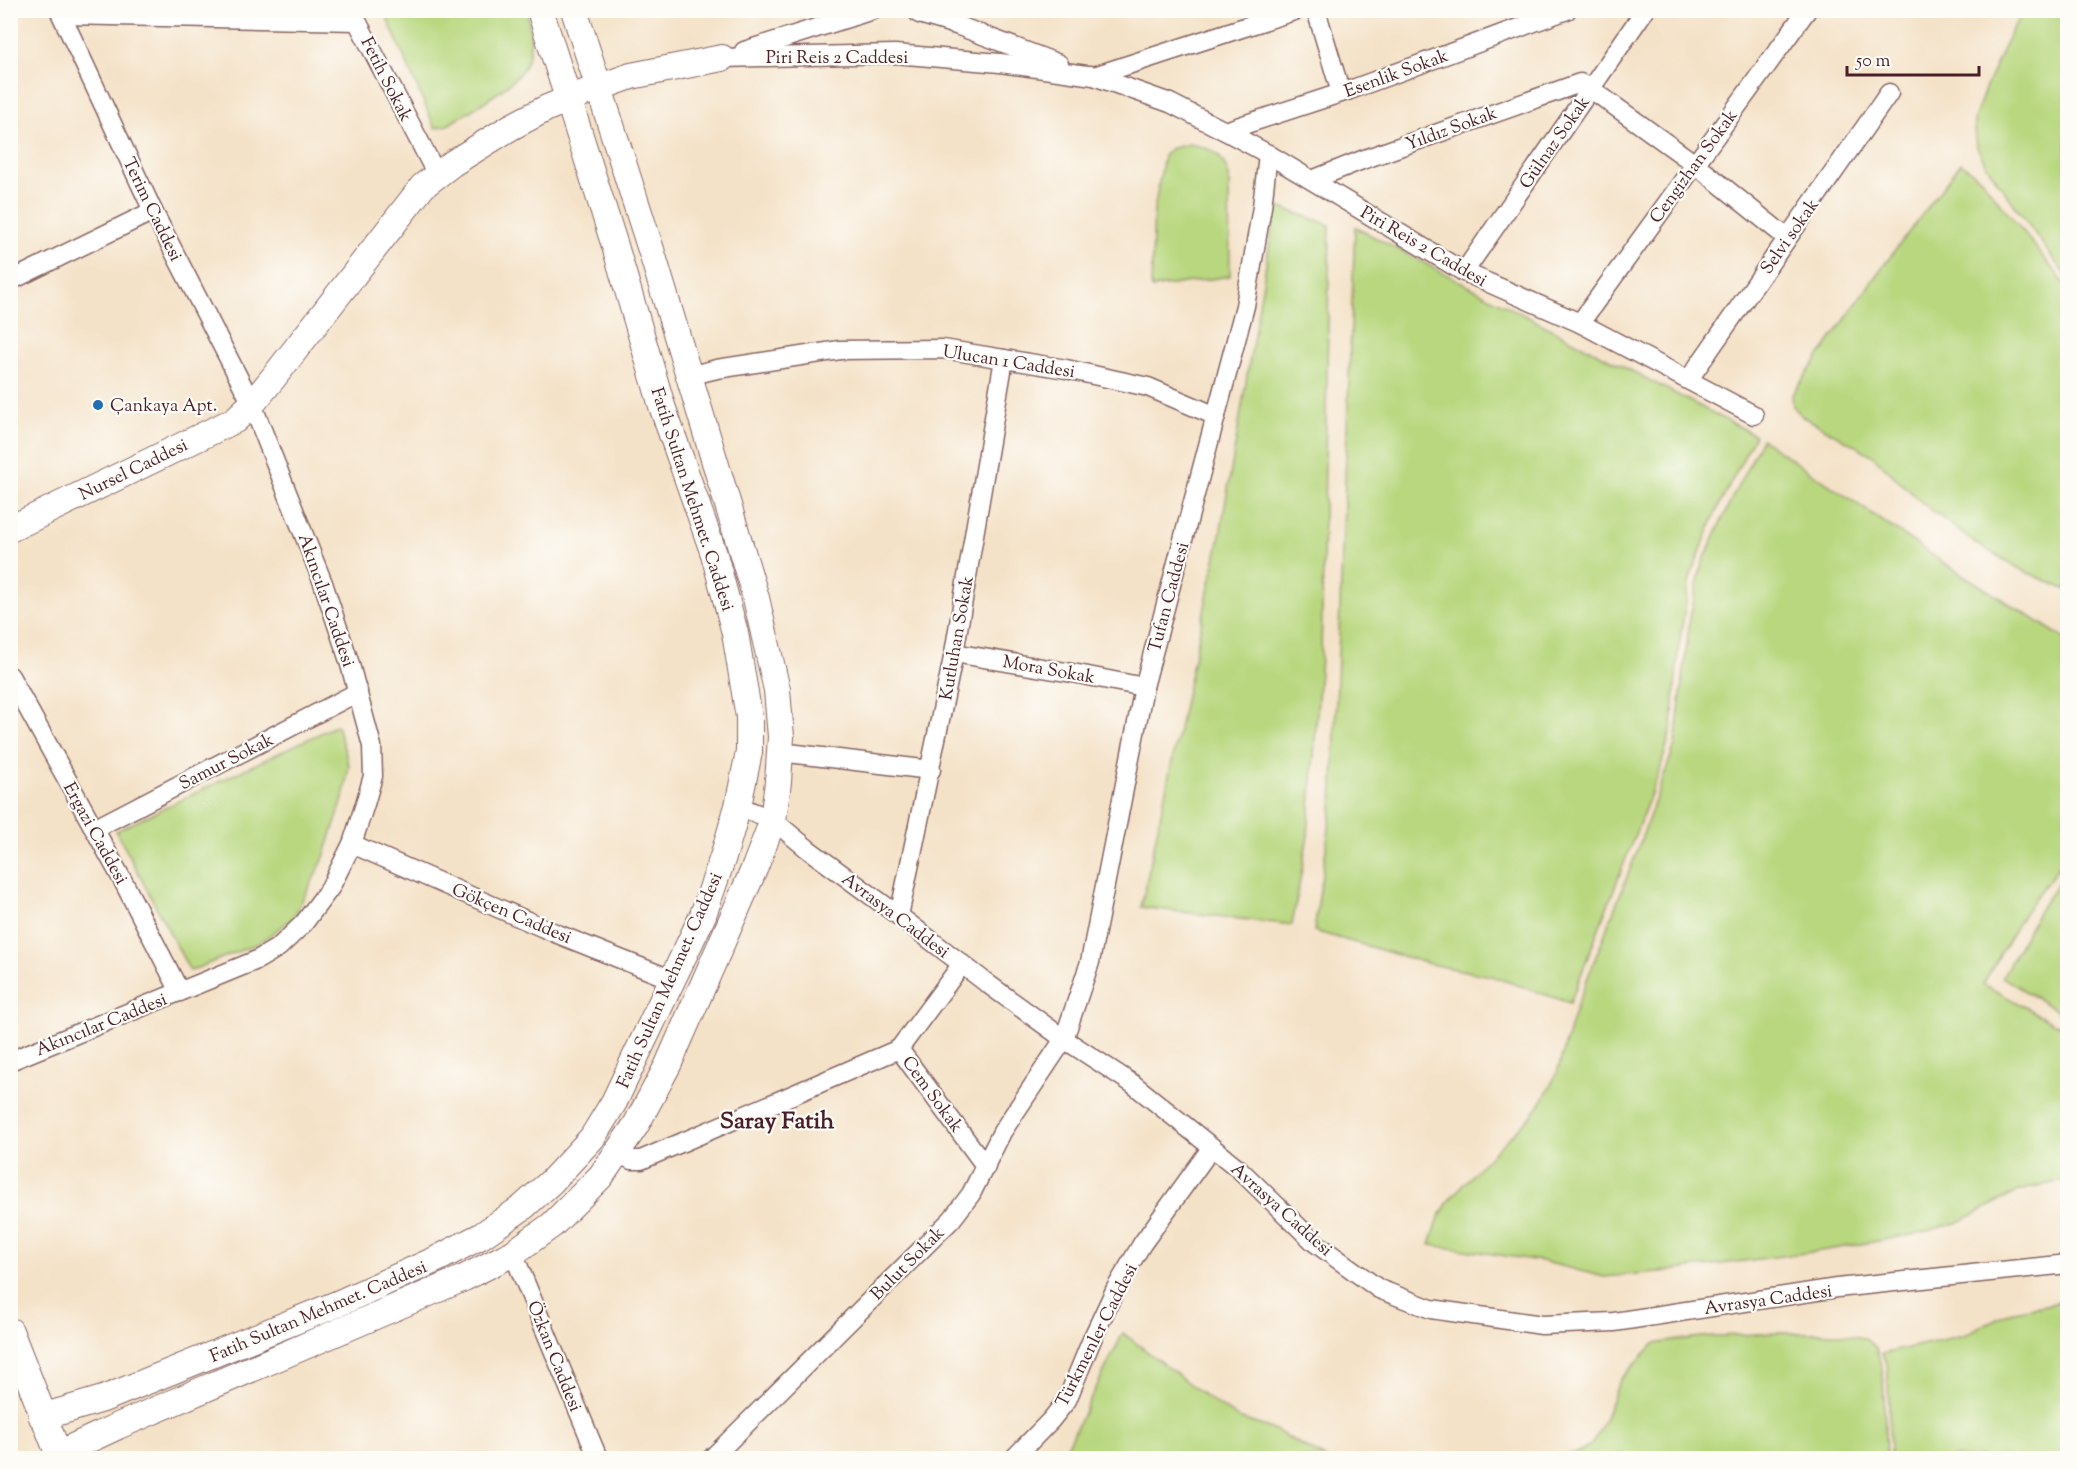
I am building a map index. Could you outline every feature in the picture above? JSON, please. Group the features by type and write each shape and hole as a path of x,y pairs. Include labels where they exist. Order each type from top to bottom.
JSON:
{"street":[{"name":"Fatih Sultan Mehmet. Caddesi","path":"59,1456 118,1426 464,1278 513,1252 552,1225 601,1176 636,1125 668,1065 755,867 773,820 781,737 777,690 756,598 655,264 584,93 540,10"},
{"name":"Fatih Sultan Mehmet. Caddesi","path":"42,1417 103,1400 274,1331 437,1259 490,1230 523,1207 552,1181 592,1137 614,1102 703,915 738,806 749,752 749,717 735,633 714,554 662,406 615,246 584,93 574,10"},
{"path":"722,58 873,10"},
{"path":"1094,76 1297,10"},
{"path":"1316,10 1341,93"},
{"name":"Esenlik Sokak","path":"1225,131 1341,93 1567,10"},
{"name":"Gülnaz Sokak","path":"1464,273 1645,10"},
{"name":"Cengizhan Sokak","path":"1580,323 1807,10"},
{"name":"Fetih Sokak","path":"61,13 357,21 437,175"},
{"name":"Terim Caddesi","path":"61,13 153,211 252,404"},
{"name":"Piri Reis 2 Caddesi","path":"920,14 1170,103 1268,154 1464,273 1580,323 1754,415"},
{"name":"Piri Reis 2 Caddesi","path":"584,93 631,76 722,58 896,54 1000,63 1094,76"},
{"name":"Yıldız Sokak","path":"1312,180 1580,83 1591,89"},
{"path":"1591,89 1695,164 1787,238"},
{"path":"252,404 423,186 470,151 511,127 547,108 584,93"},
{"name":"Selvi sokak","path":"1689,379 1889,93"},
{"name":"Tufan Caddesi","path":"1064,1039 1090,962 1144,687 1245,306 1262,207 1268,154"},
{"path":"10,281 153,211"},
{"name":"Ulucan 1 Caddesi","path":"688,376 717,369 840,350 943,349 1066,369 1148,387 1216,416"},
{"name":"Kutluhan Sokak","path":"899,916 954,653 1004,359"},
{"name":"Nursel Caddesi","path":"10,529 235,420 252,404"},
{"name":"Akıncılar Caddesi","path":"10,1061 257,960 279,946 304,922 330,888 352,844 373,776 372,746 349,661 323,583 252,404"},
{"name":"Mora Sokak","path":"954,653 1144,687"},
{"name":"Ergazi Caddesi","path":"10,676 180,992"},
{"name":"Samur Sokak","path":"94,829 358,692"},
{"path":"780,752 931,770"},
{"name":"Avrasya Caddesi","path":"738,806 773,820 808,850 1064,1039 1133,1084 1239,1169 1314,1242 1379,1289 1431,1309 1542,1325 1614,1322 1837,1288 2067,1264"},
{"name":"Gökçen Caddesi","path":"352,844 555,933 673,980"},
{"name":"Cem Sokak","path":"962,964 899,1049 986,1167"},
{"name":"Bulut Sokak","path":"712,1458 952,1219 971,1194 1002,1132 1064,1039"},
{"path":"617,1152 631,1160 641,1160 899,1049"},
{"name":"Türkmenler Caddesi","path":"1014,1458 1067,1400 1116,1288 1142,1244 1212,1147"},
{"name":"Özkan Caddesi","path":"513,1252 598,1458"},
{"path":"10,1331 59,1456"}],"green space":[{"path":"2025,10 2067,11 2067,278 1986,165 1977,147 1974,120 2012,29"},
{"path":"384,11 527,11 530,30 529,55 522,70 504,88 448,125 435,128"},
{"path":"1189,144 1204,147 1215,153 1223,162 1229,176 1230,276 1151,288 1154,210 1164,156 1170,149"},
{"path":"1961,163 1982,180 2067,287 2067,590 2024,571 1975,543 1921,502 1872,455 1802,416 1793,406 1792,395 1875,277"},
{"path":"1276,206 1330,225 1321,657 1308,835 1292,925 1141,907 1219,541"},
{"path":"1355,227 1755,435 1715,514 1690,578 1678,651 1672,726 1660,770 1570,1003 1491,976 1430,964 1314,931 1332,808"},
{"path":"1762,439 1944,563 2067,640 2067,856 2024,913 1983,984 2067,1030 2067,1181 2019,1191 1957,1223 1911,1235 1827,1250 1668,1271 1604,1277 1541,1261 1430,1245 1439,1217 1450,1199 1532,1115 1557,1073 1576,1008 1675,745 1690,618 1702,564"},
{"path":"337,725 349,765 343,799 323,860 293,918 259,943 190,971 116,831"},
{"path":"2067,872 2067,1017 2002,977 2043,904"},
{"path":"2067,1301 2067,1458 1890,1458 1888,1368 1882,1354 1964,1335 2009,1312"},
{"path":"1123,1333 1205,1396 1238,1418 1275,1430 1325,1458 1056,1458 1069,1443"},
{"path":"1833,1333 1864,1338 1876,1348 1883,1373 1886,1458 1554,1458 1579,1452 1591,1445 1600,1430 1620,1380 1654,1344 1700,1337"}],"place":[{"name":"Çankaya Apt.","path":"98,405"}],"district":[{"name":"Saray Fatih","path":"777,1120"}]}
